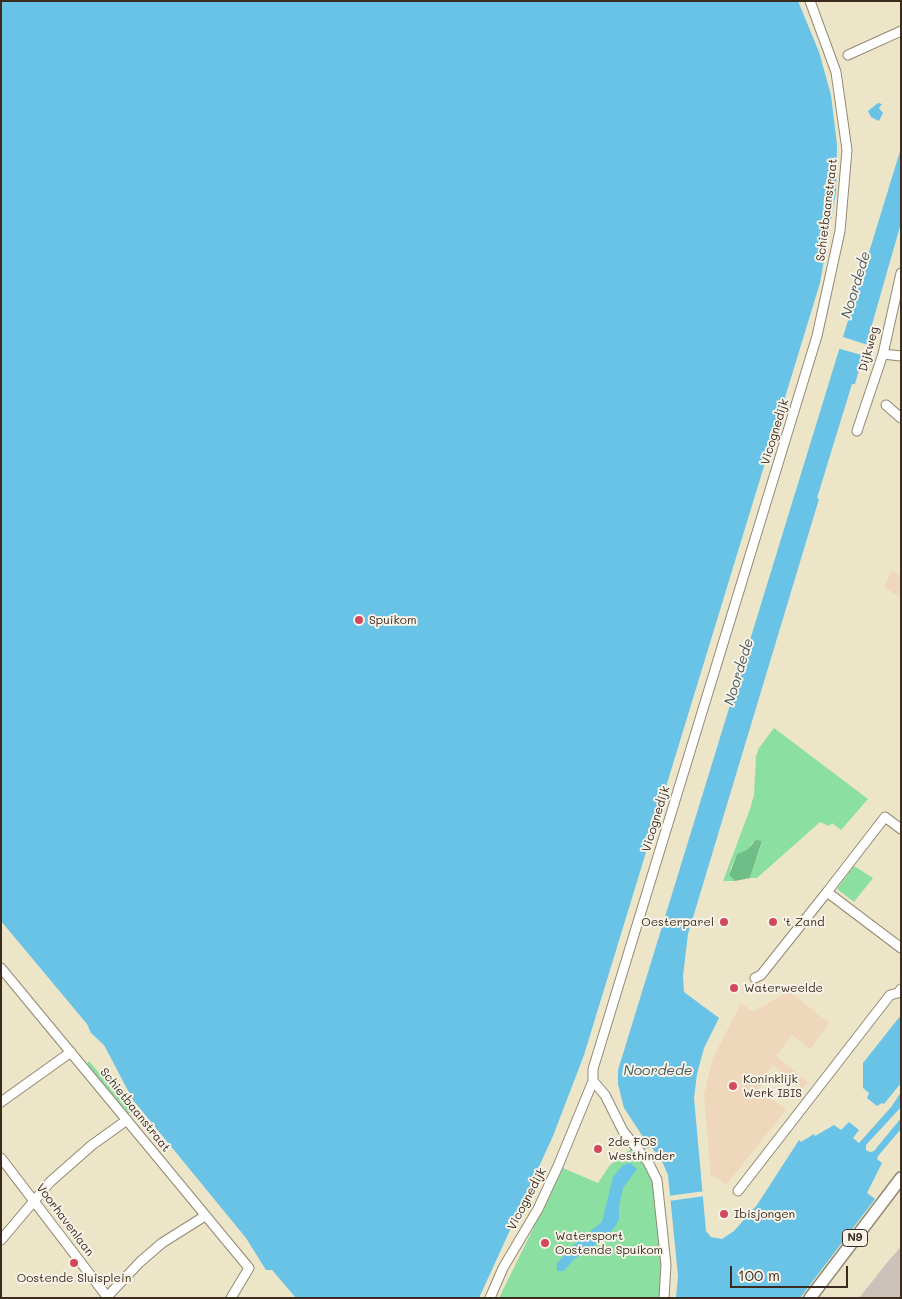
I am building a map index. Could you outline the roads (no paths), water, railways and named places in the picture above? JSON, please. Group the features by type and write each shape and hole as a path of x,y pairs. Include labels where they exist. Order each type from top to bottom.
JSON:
{"main road":[{"name":"N9","path":"810,1298 901,1178"}],"street":[{"name":"Schietbaanstraat","path":"810,1 836,72 847,150 840,231 817,336"},
{"path":"848,55 901,31"},
{"name":"Dijkweg","path":"858,430 883,354 901,273"},
{"name":"Vicognedijk","path":"490,1298 503,1268 538,1209 593,1081 593,1069 817,336"},
{"path":"883,354 901,356"},
{"path":"886,405 901,418"},
{"path":"754,978 762,975 886,817 901,829"},
{"path":"827,892 901,948"},
{"name":"Schietbaanstraat","path":"2,971 249,1268 231,1298"},
{"path":"738,1192 890,994 898,993 901,989"},
{"path":"1,1102 71,1052"},
{"path":"593,1081 605,1095 623,1131 648,1162 657,1180 666,1264 664,1298"},
{"path":"1,1240 33,1199 70,1162 127,1120"},
{"name":"Voorhavenlaan","path":"1,1158 107,1298"},
{"path":"107,1298 140,1262 162,1243 205,1216"}],"water":[{"name":"Spuikom","path":"1,1 798,1 819,52 831,95 837,145 836,192 820,283 584,1055 553,1136 479,1298 296,1298 272,1270 266,1270 246,1238 133,1100 104,1045 91,1033 87,1024 1,921"},
{"path":"878,103 882,104 879,108 883,113 879,121 871,117 868,111"},
{"name":"Noordede","path":"901,148 901,223 855,384 852,384 817,498 819,499 688,934 683,976 684,992 719,1018 704,1048 697,1074 694,1098 706,1231 711,1237 722,1239 734,1231 757,1205 799,1140 801,1142 814,1134 815,1136 834,1125 841,1130 849,1122 859,1130 853,1138 859,1143 892,1106 901,1092 901,1107 866,1145 866,1150 874,1151 901,1118 901,1129 878,1156 877,1159 882,1163 867,1193 875,1199 800,1298 676,1298 678,1276 668,1175 661,1159 651,1147 643,1149 647,1143 624,1108 618,1084 618,1070"},
{"path":"901,1015 901,1083 884,1104 882,1103 877,1106 867,1098 869,1093 863,1088 863,1063"},
{"path":"630,1163 637,1169 623,1188 619,1207 619,1219 614,1228 604,1239 574,1259 564,1271 557,1271 557,1263 575,1244 602,1222 613,1177 623,1165"}],"place":[{"name":"Spuikom","path":"359,620"},
{"name":"Oesterparel","path":"724,922"},
{"name":"'t Zand","path":"773,922"},
{"name":"Waterweelde","path":"734,988"},
{"name":"Koninklijk Werk IBIS","path":"733,1086"},
{"name":"2de FOS Westhinder","path":"598,1149"},
{"name":"Ibisjongen","path":"724,1214"},
{"name":"Watersport Oostende Spuikom","path":"545,1243"},
{"name":"Oostende Sluisplein","path":"74,1263"}]}
